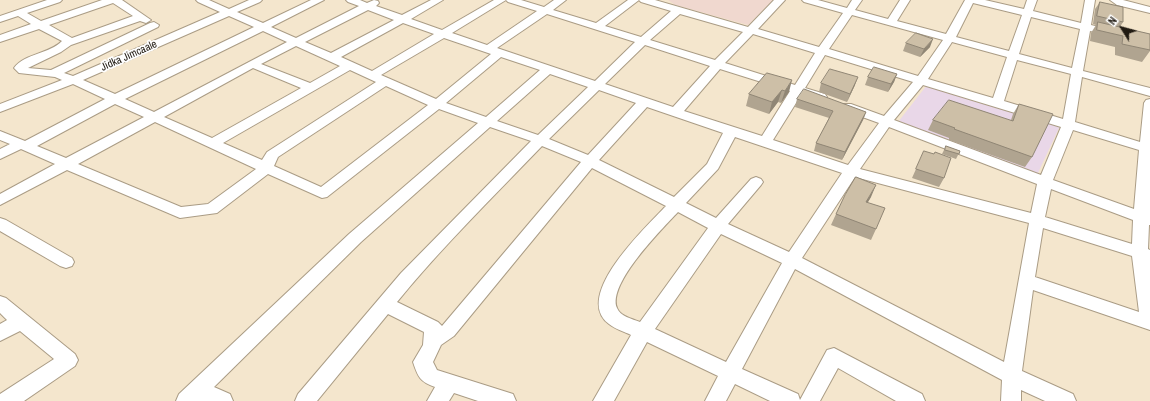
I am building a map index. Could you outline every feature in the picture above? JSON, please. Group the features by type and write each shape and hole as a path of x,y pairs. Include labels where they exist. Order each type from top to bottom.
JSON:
{"street":[{"path":"0,19 20,8 32,8 57,0"},
{"path":"0,39 111,0"},
{"path":"115,0 140,17 175,36"},
{"name":"Jidka Jimcaale","path":"0,108 73,80 257,0"},
{"path":"0,155 24,145 261,27 319,0"},
{"path":"351,0 442,34 645,101 764,143 852,171 1037,220 1145,255"},
{"path":"0,200 252,64 380,0"},
{"path":"332,57 438,0"},
{"path":"373,75 501,0"},
{"path":"511,0 798,89 887,121 1045,182 1146,218"},
{"path":"140,17 67,43 35,58 20,68 23,71 52,74 73,80 322,193 437,104 494,51 561,0"},
{"path":"597,27 634,0"},
{"path":"644,0 1149,148"},
{"path":"676,112 718,64 780,0"},
{"path":"807,0 1150,92"},
{"path":"764,143 848,11 857,0"},
{"path":"891,23 905,0"},
{"path":"715,401 792,260 887,121 921,80 949,39 971,0 1107,32"},
{"path":"997,103 1032,0"},
{"path":"1011,401 1012,376 1026,281 1037,220 1045,182 1068,125 1090,0"},
{"path":"1115,0 1120,3 1150,10"},
{"path":"211,2 227,13 332,57 437,104 540,140 590,161 718,226 792,260 1012,376 1066,401"},
{"path":"20,8 40,25 67,39 67,43"},
{"path":"305,401 407,278 540,140 643,41 678,10"},
{"path":"52,74 154,25"},
{"path":"252,64 310,87"},
{"path":"212,143 350,65"},
{"path":"192,395 355,238 548,69"},
{"path":"0,135 180,213 212,209 266,168 272,155 386,81"},
{"path":"435,339 448,331 590,161 645,101"},
{"path":"1026,281 1150,323 1145,255 1150,103"},
{"path":"731,131 713,166 632,253 614,279 607,296 608,309 616,319 791,401"},
{"path":"603,401 642,332 718,226 756,182"},
{"path":"0,224 66,262"},
{"path":"0,303 68,360 7,401"},
{"path":"386,305 432,327 435,333 435,339 423,362 426,371 431,377 506,401"},
{"path":"0,333 21,321"},
{"path":"810,401 834,356 915,401"},
{"path":"437,401 449,384"},
{"path":"192,395 223,401"}],"shaded area":[{"path":"668,0 773,0 748,25 675,5"},
{"path":"927,85 1060,126 1037,175 898,122"}],"building":[{"path":"1100,2 1123,7 1123,22 1097,16"},
{"path":"1098,22 1150,34 1150,50 1122,44 1123,36 1097,30"},
{"path":"916,33 933,39 924,49 906,43"},
{"path":"874,67 897,74 891,84 868,77"},
{"path":"830,69 858,77 850,94 821,83"},
{"path":"767,73 792,80 785,91 782,90 772,102 749,94"},
{"path":"804,89 866,112 845,152 816,143 833,111 797,99"},
{"path":"949,100 1013,121 1019,104 1053,114 1032,157 933,120"},
{"path":"946,146 960,151 959,154 945,150"},
{"path":"924,151 934,154 935,152 951,158 944,178 916,169"},
{"path":"856,177 876,185 866,202 885,208 876,229 836,214"}]}
